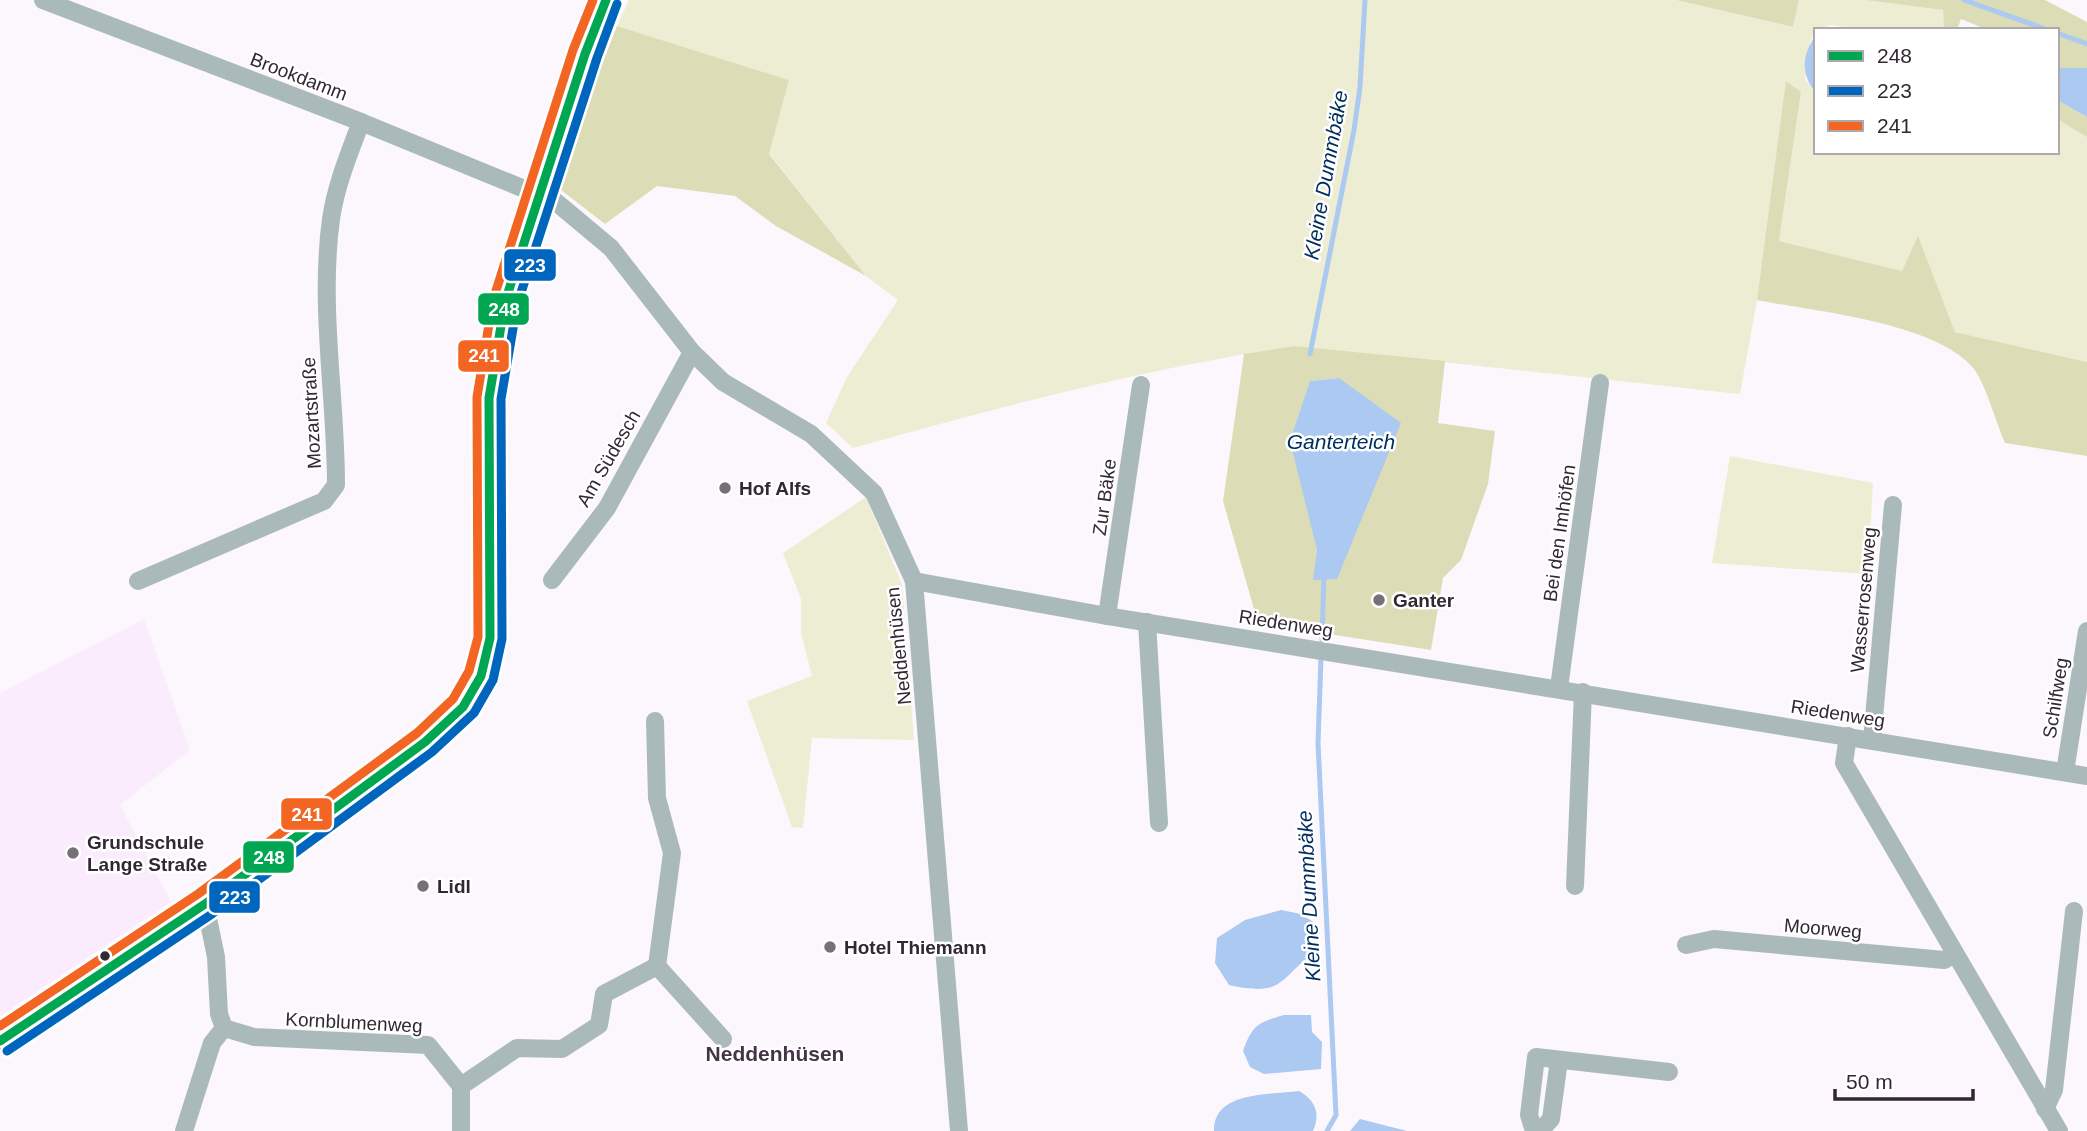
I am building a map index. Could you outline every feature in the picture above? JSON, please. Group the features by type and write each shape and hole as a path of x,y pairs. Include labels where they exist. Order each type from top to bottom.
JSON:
{"street":[{"name":"Brookdamm","path":"43,0 539,193"},
{"path":"0,1041 205,904 425,743 463,707 481,676 490,638 489,398 505,302 539,193 606,0"},
{"name":"Mozartstraße","path":"138,581 324,501 335,485 327,320 331,219 341,174 361,122"},
{"name":"Neddenhüsen","path":"539,193 579,219 611,248 692,352 723,382 811,433 874,493 914,581 959,1131"},
{"name":"Am Südesch","path":"552,580 607,508 692,352"},
{"name":"Bei den Imhöfen","path":"1559,688 1600,383"},
{"name":"Zur Bäke","path":"1107,616 1142,385"},
{"name":"Wasserrosenweg","path":"1872,740 1893,505"},
{"name":"Riedenweg","path":"914,581 1107,616 2087,776"},
{"path":"1147,622 1159,823"},
{"name":"Schilfweg","path":"2065,772 2087,631"},
{"path":"1575,886 1583,692"},
{"path":"655,721 657,798 672,853 657,967"},
{"path":"1848,736 1844,763 2059,1131"},
{"path":"184,1131 212,1043 224,1028 219,1014 216,957 205,904"},
{"path":"2045,1109 2054,1090 2074,911"},
{"name":"Moorweg","path":"1686,945 1714,939 1944,960 1955,954"},
{"path":"657,967 723,1039"},
{"path":"461,1131 461,1086 517,1048 562,1049 599,1025 604,994 657,967"},
{"name":"Kornblumenweg","path":"224,1028 254,1037 428,1045 461,1086"},
{"path":"1534,1131 1529,1115 1536,1057 1669,1072"},
{"path":"1540,1131 1551,1119 1559,1060"}],"shaded area":[{"name":"Grundschule Lange Straße","path":"144,619 190,750 120,805 171,902 0,1016 0,693"}],"green space":[{"path":"629,0 1676,0 1793,27 1799,0 1865,0 1943,10 1944,28 1853,28 1831,25 1814,28 1805,79 1814,90 1814,154 2059,154 2059,120 2087,137 2087,362 1955,332 1918,237 1902,271 1779,241 1801,92 1787,82 1757,300 1740,394 1294,346 1072,390 853,448 826,423 847,377 898,300 866,276 769,153 789,80 617,26"},
{"path":"1676,0 1799,0 1793,27"},
{"path":"1865,0 2045,0 2087,22 2087,68 2059,70 2059,28 1983,28 1961,19 1958,28 1944,28 1943,10"},
{"path":"617,26 789,80 769,154 866,276 776,226 735,196 657,186 605,224 561,190 595,81"},
{"path":"1786,81 1801,92 1779,241 1902,271 1918,236 1955,332 2087,362 2087,456 2005,443 1987,394 1974,369 1956,353 1932,340 1873,321 1757,300"},
{"path":"2059,101 2087,117 2087,137 2059,120"},
{"path":"1294,346 1445,361 1438,423 1495,431 1488,484 1461,560 1443,578 1431,650 1258,623 1223,501 1244,354","holes":["1339,378 1317,549 1310,381"]},
{"path":"1730,456 1873,483 1868,574 1712,563"},
{"path":"866,497 902,584 914,740 812,738 803,828 792,827 747,701 812,676 801,633 801,599 783,553"}],"water":[{"path":"1814,38 1814,90 1805,71"},
{"path":"2060,68 2087,68 2087,117 2059,101"},
{"name":"Ganterteich","path":"1339,378 1401,423 1337,579 1313,580 1317,550 1290,441 1310,381"},
{"path":"1281,910 1301,914 1315,923 1317,950 1271,987 1261,989 1229,985 1215,963 1217,938 1245,920"},
{"path":"1284,1015 1311,1015 1312,1032 1322,1042 1321,1069 1264,1074 1250,1067 1243,1051 1253,1030 1262,1023"},
{"path":"1299,1091 1315,1108 1313,1131 1214,1131 1216,1118 1223,1108 1233,1102 1259,1095"},
{"path":"1360,1119 1407,1131 1350,1131"}],"waterway":[{"name":"Kleine Dummbäke","path":"1310,354 1354,130 1360,87 1365,0"},
{"path":"1964,0 2042,28"},
{"path":"2059,34 2087,44"},
{"name":"Kleine Dummbäke","path":"1322,643 1324,573"},
{"name":"Kleine Dummbäke","path":"1321,658 1318,743 1336,1115 1327,1131"}],"transit line":[{"name":"241","path":"0,1026 198,894 417,733 453,699 469,671 478,637 477,397 493,300 573,50 593,0"},
{"name":"248","path":"0,1041 205,904 425,742 463,707 481,676 490,638 489,398 505,302 585,54 606,0"},
{"name":"223","path":"7,1051 212,914 432,752 474,713 493,680 502,639 501,399 517,305 617,4"}],"place":[{"name":"Hof Alfs","path":"725,488"},
{"name":"Ganter","path":"1379,600"},
{"name":"Grundschule Lange Straße","path":"73,853"},
{"name":"Lidl","path":"423,886"},
{"name":"Hotel Thiemann","path":"830,947"}],"district":[{"name":"Neddenhüsen","path":"775,1054"}]}
